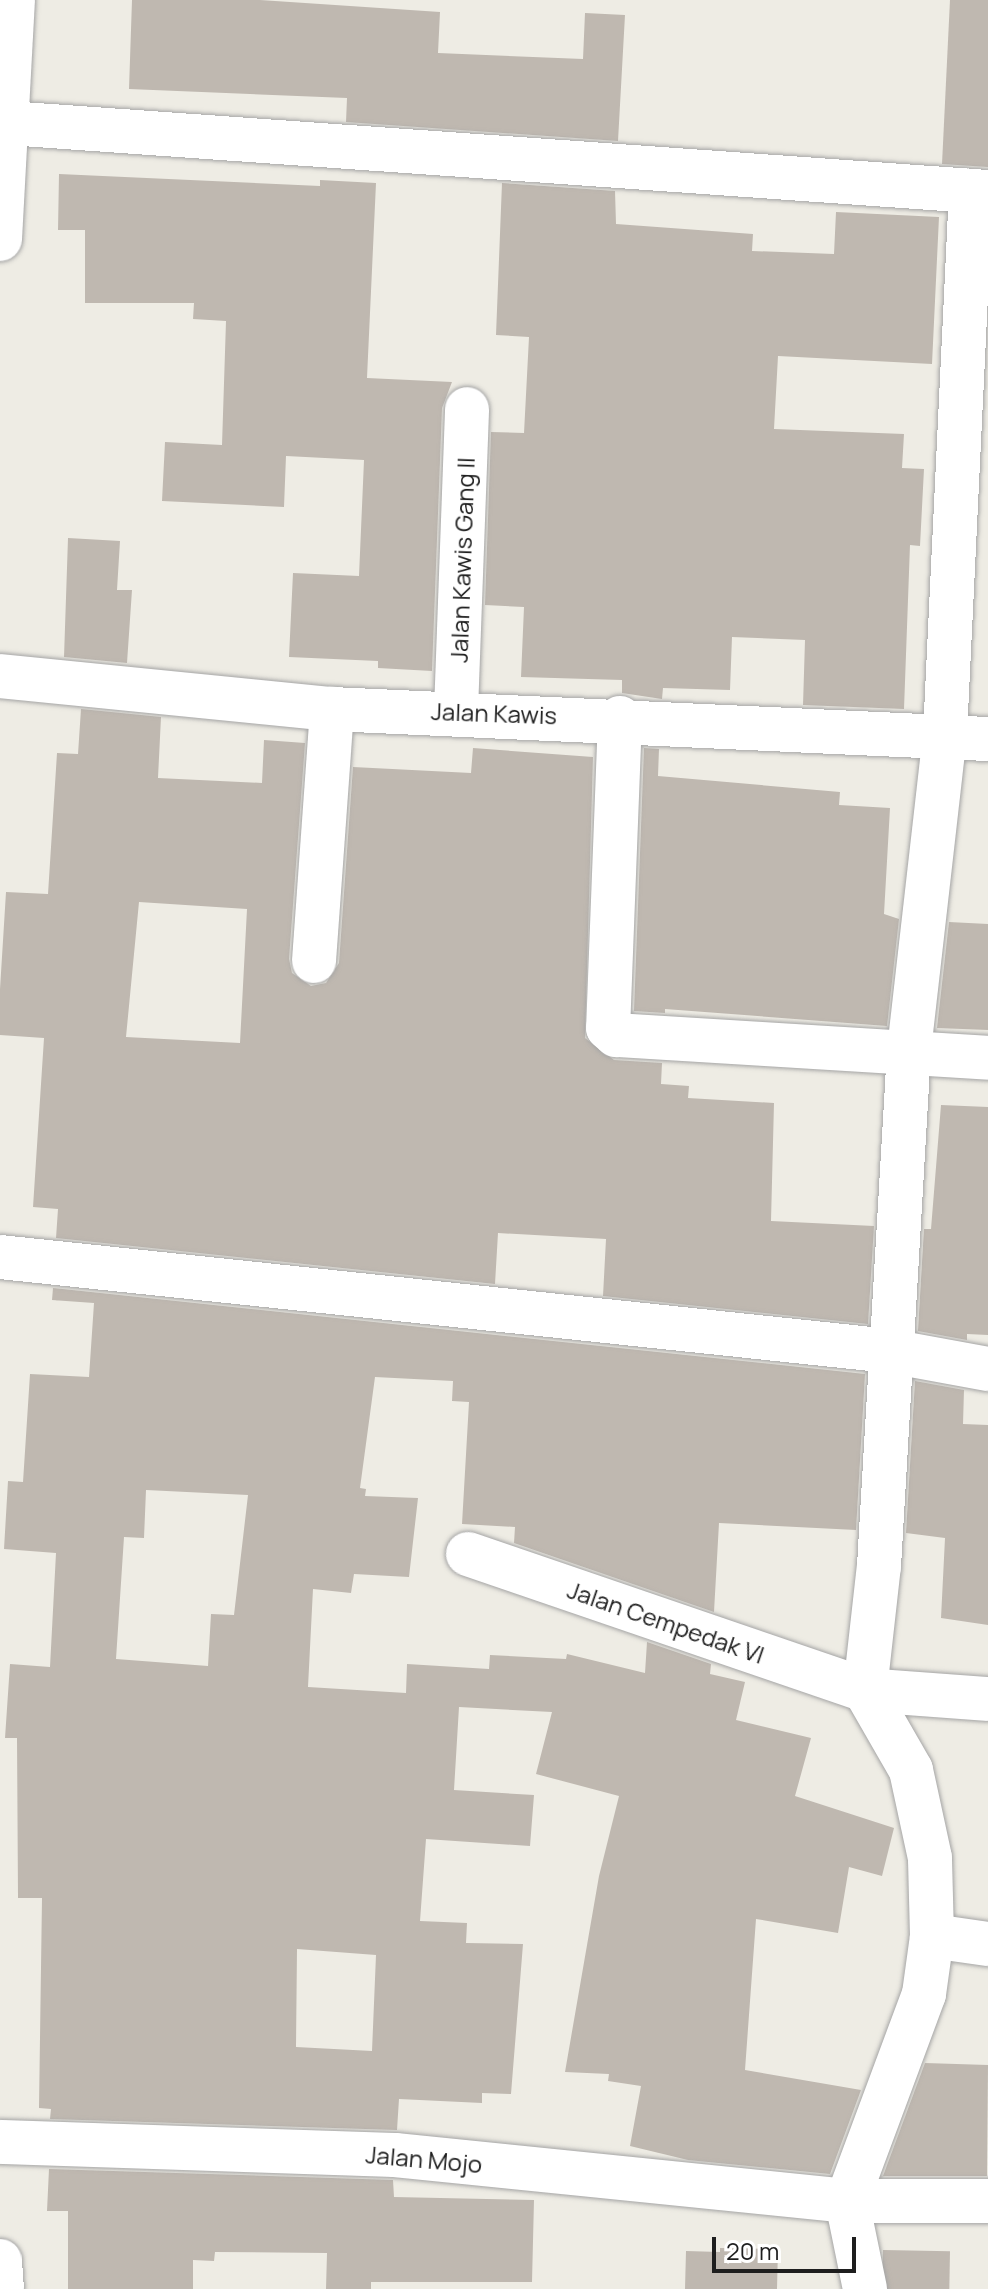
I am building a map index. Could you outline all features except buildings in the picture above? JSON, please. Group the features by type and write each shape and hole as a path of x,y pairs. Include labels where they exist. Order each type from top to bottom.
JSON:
{"street":[{"path":"0,239 13,0"},
{"path":"8,123 980,191 975,463 909,1050 879,1566 865,1690 911,1770 930,1858 932,1936 924,1994 847,2201 865,2289"},
{"name":"Jalan Kawis Gang II","path":"456,711 467,409"},
{"name":"Jalan Kawis","path":"0,676 332,709 620,718 945,734 988,739"},
{"path":"314,961 332,709"},
{"path":"620,718 608,1028 616,1035 909,1050 988,1058"},
{"path":"0,1257 890,1351 988,1369"},
{"name":"Jalan Cempedak VI","path":"468,1554 865,1690 988,1699"},
{"path":"932,1936 988,1944"},
{"name":"Jalan Mojo","path":"0,2142 395,2155 847,2201 988,2201"},
{"path":"0,2261 2,2289"}]}
